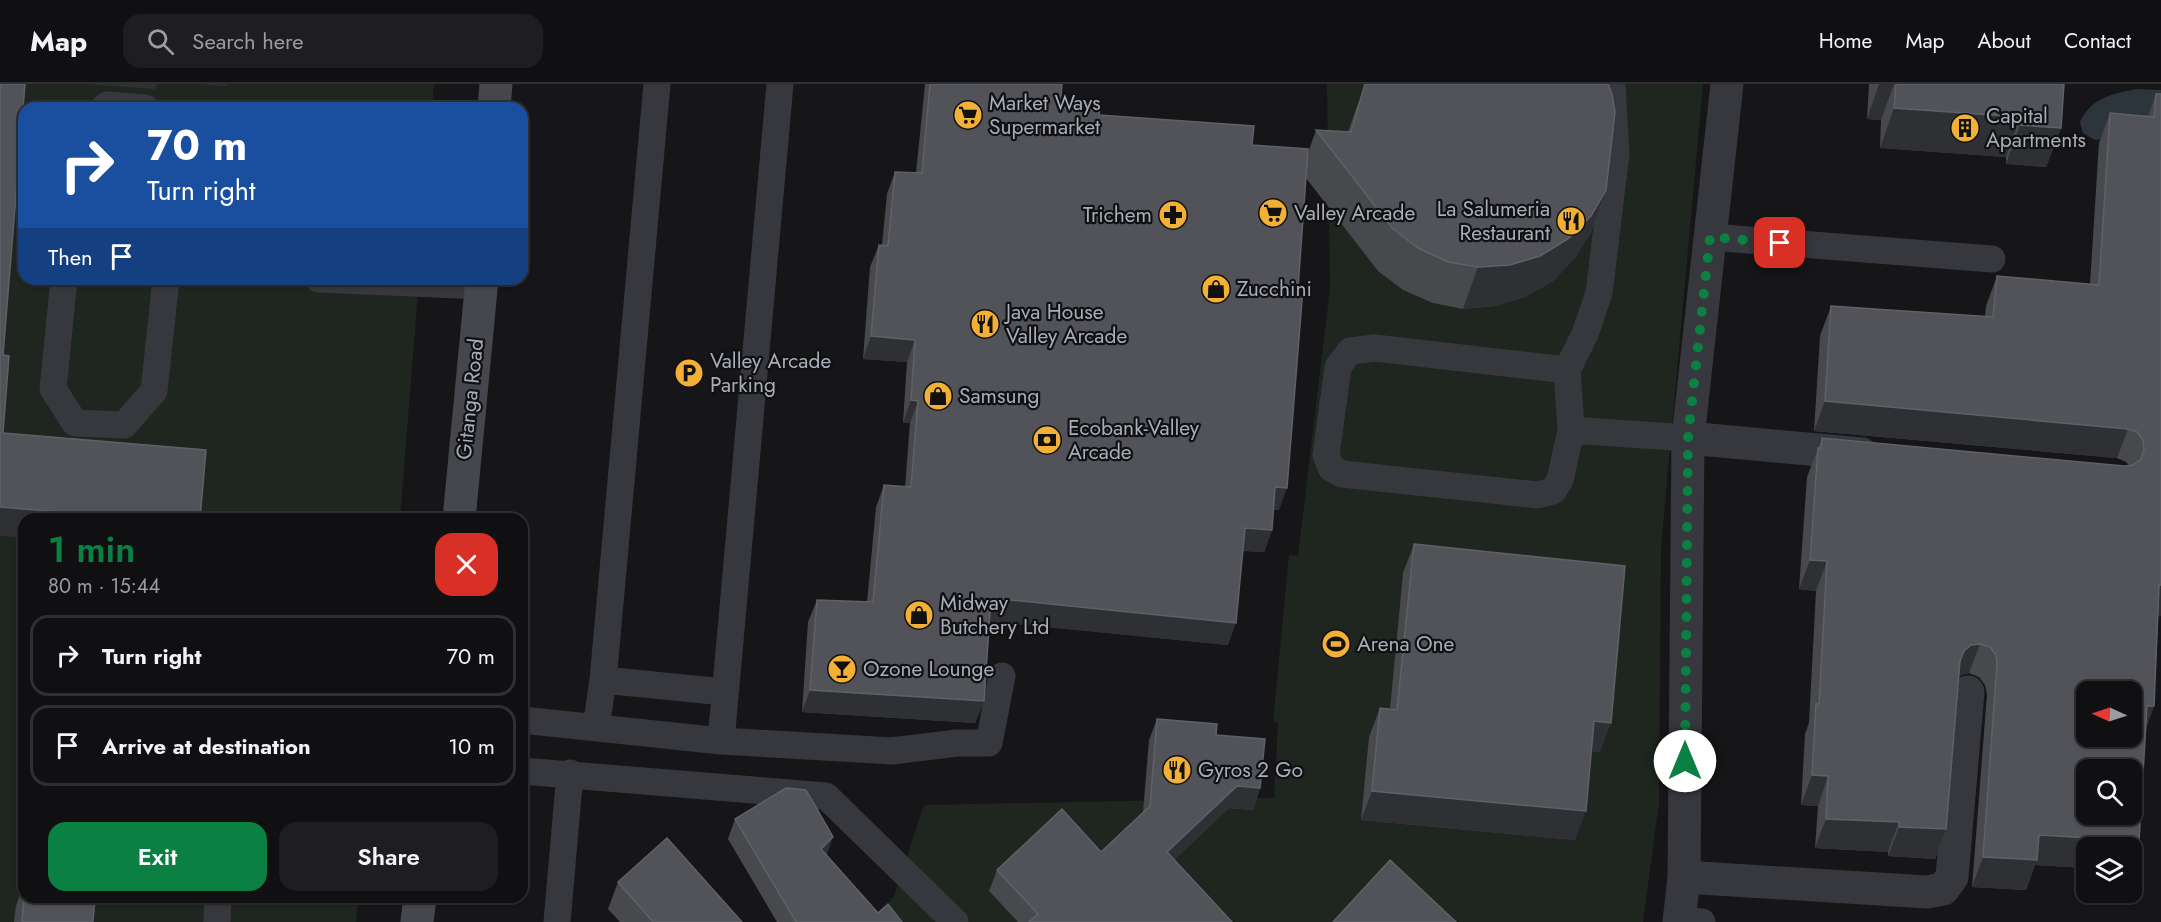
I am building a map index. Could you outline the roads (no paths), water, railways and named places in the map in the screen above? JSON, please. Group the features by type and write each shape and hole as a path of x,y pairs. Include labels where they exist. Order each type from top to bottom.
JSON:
{"main road":[{"path":"494,102 496,84"},
{"name":"Gitanga Road","path":"460,513 482,285"},
{"path":"417,922 419,903"}],"street":[{"path":"1687,921 1684,877 1688,438 1727,84"},
{"path":"1688,438 1889,456"},
{"path":"1684,877 1928,892 1943,889 1952,877 1968,692"}],"lane":[{"path":"596,728 603,680 657,84"},
{"path":"721,741 780,84"},
{"path":"1567,370 1375,348 1350,351 1338,367 1326,454 1331,468 1342,474 1538,495 1552,491 1560,480 1571,430 1567,370 1585,334 1599,293 1616,154 1612,84"},
{"path":"1710,237 1992,260"},
{"path":"63,285 52,389 75,423 124,425 154,391 165,285"},
{"path":"1571,430 1688,438"},
{"path":"528,721 721,741 892,751 957,742 989,742 1002,676"},
{"path":"603,680 724,692"},
{"path":"528,771 826,796 955,922"},
{"path":"556,922 570,773"},
{"path":"217,922 218,903"}],"place":[{"name":"Market Ways Supermarket","path":"968,115"},
{"name":"Capital Apartments","path":"1965,128"},
{"name":"Valley Arcade","path":"1273,213"},
{"name":"Trichem","path":"1173,215"},
{"name":"La Salumeria Restaurant","path":"1571,221"},
{"name":"Zucchini","path":"1216,289"},
{"name":"Java House Valley Arcade","path":"985,324"},
{"name":"Valley Arcade Parking","path":"689,373"},
{"name":"Samsung","path":"938,396"},
{"name":"Ecobank-Valley Arcade","path":"1047,440"},
{"name":"Midway Butchery Ltd","path":"919,615"},
{"name":"Arena One","path":"1336,644"},
{"name":"Ozone Lounge","path":"842,669"},
{"name":"Gyros 2 Go","path":"1177,770"}]}
